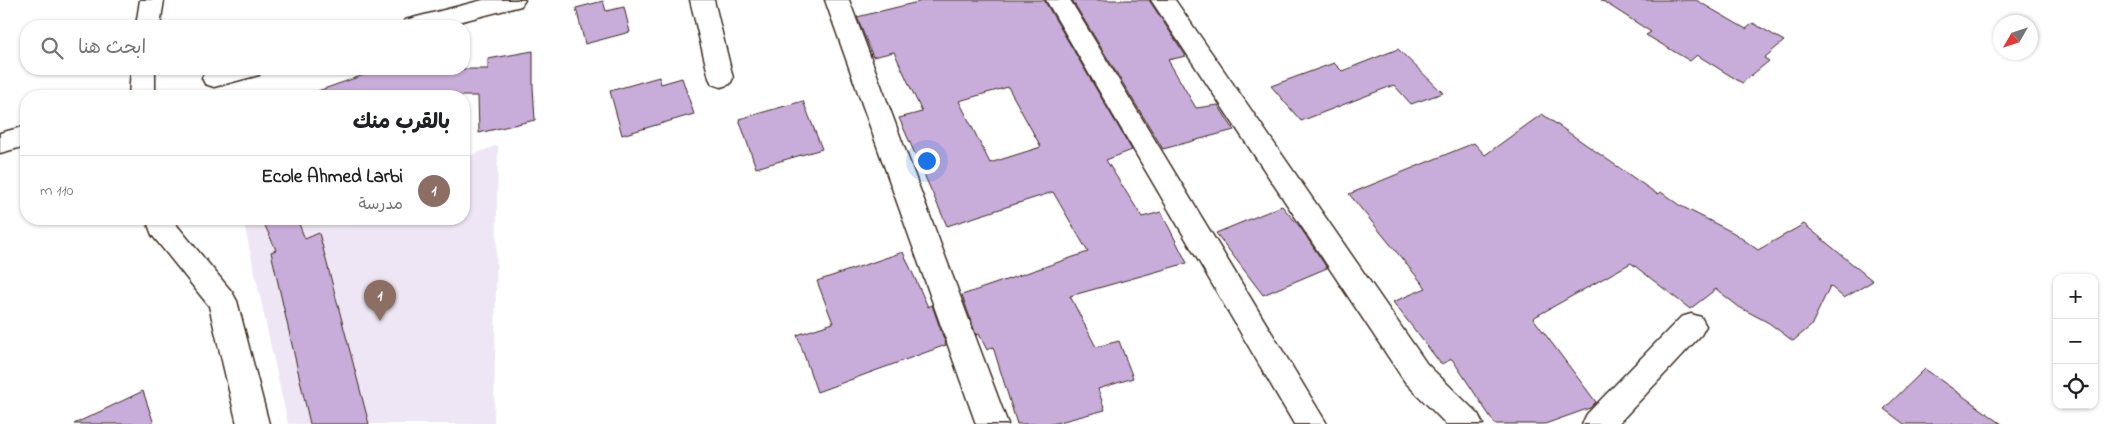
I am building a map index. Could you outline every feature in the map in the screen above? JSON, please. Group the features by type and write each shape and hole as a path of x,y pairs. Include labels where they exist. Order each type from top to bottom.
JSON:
{"street":[{"path":"149,20 152,0"},
{"path":"436,20 513,0"},
{"path":"702,0 722,78"},
{"path":"837,0 992,424"},
{"path":"1058,0 1312,424"},
{"path":"1163,0 1416,373 1467,424"},
{"path":"142,90 143,75"},
{"path":"214,78 226,75"},
{"path":"0,143 20,138"},
{"path":"162,225 222,301 253,424"},
{"path":"1598,424 1692,326"}],"shaded area":[{"path":"498,145 494,424 288,424 244,225 470,225 470,156"}],"building":[{"path":"926,0 1044,0 1132,150 1106,160 1142,217 1161,212 1187,263 1070,296 1096,347 1119,341 1133,378 1098,389 1105,410 1052,424 1017,424 993,347 987,350 979,334 976,335 962,295 1088,252 1053,192 947,226 899,118 922,112 894,52 873,57 857,17","holes":["1008,87 1041,147 990,163 959,101"]},
{"path":"1072,0 1149,0 1186,56 1168,60 1196,108 1218,105 1234,130 1163,149"},
{"path":"1601,0 1696,0 1746,29 1753,23 1784,41 1764,58 1769,61 1742,83 1697,55 1690,61 1646,35 1651,32"},
{"path":"603,1 606,11 624,7 630,32 585,44 576,8"},
{"path":"1398,49 1443,93 1411,104 1394,85 1301,121 1271,86 1334,63 1342,71"},
{"path":"533,51 535,120 479,133 478,96 470,96 470,90 321,90 364,75 470,75 470,69 488,69 488,59"},
{"path":"659,77 661,84 682,78 694,114 622,135 610,91"},
{"path":"803,101 822,149 756,168 739,119"},
{"path":"1542,114 1657,194 1661,192 1679,205 1734,233 1758,250 1804,224 1873,281 1844,298 1830,286 1811,326 1793,341 1769,323 1739,307 1716,289 1690,309 1631,263 1533,318 1596,402 1590,408 1545,424 1495,424 1452,359 1441,364 1393,302 1426,288 1349,194 1474,143 1485,155"},
{"path":"1282,206 1300,227 1327,268 1263,295 1216,233"},
{"path":"265,225 299,225 305,239 319,233 369,424 310,424 271,252 276,250"},
{"path":"903,252 928,307 932,305 946,345 817,392 797,335 833,323 817,281"},
{"path":"1925,369 2002,424 1904,424 1884,409"},
{"path":"143,391 154,424 74,424"}],"place":[{"name":"Ecole Ahmed Larbi","path":"380,321"}]}
